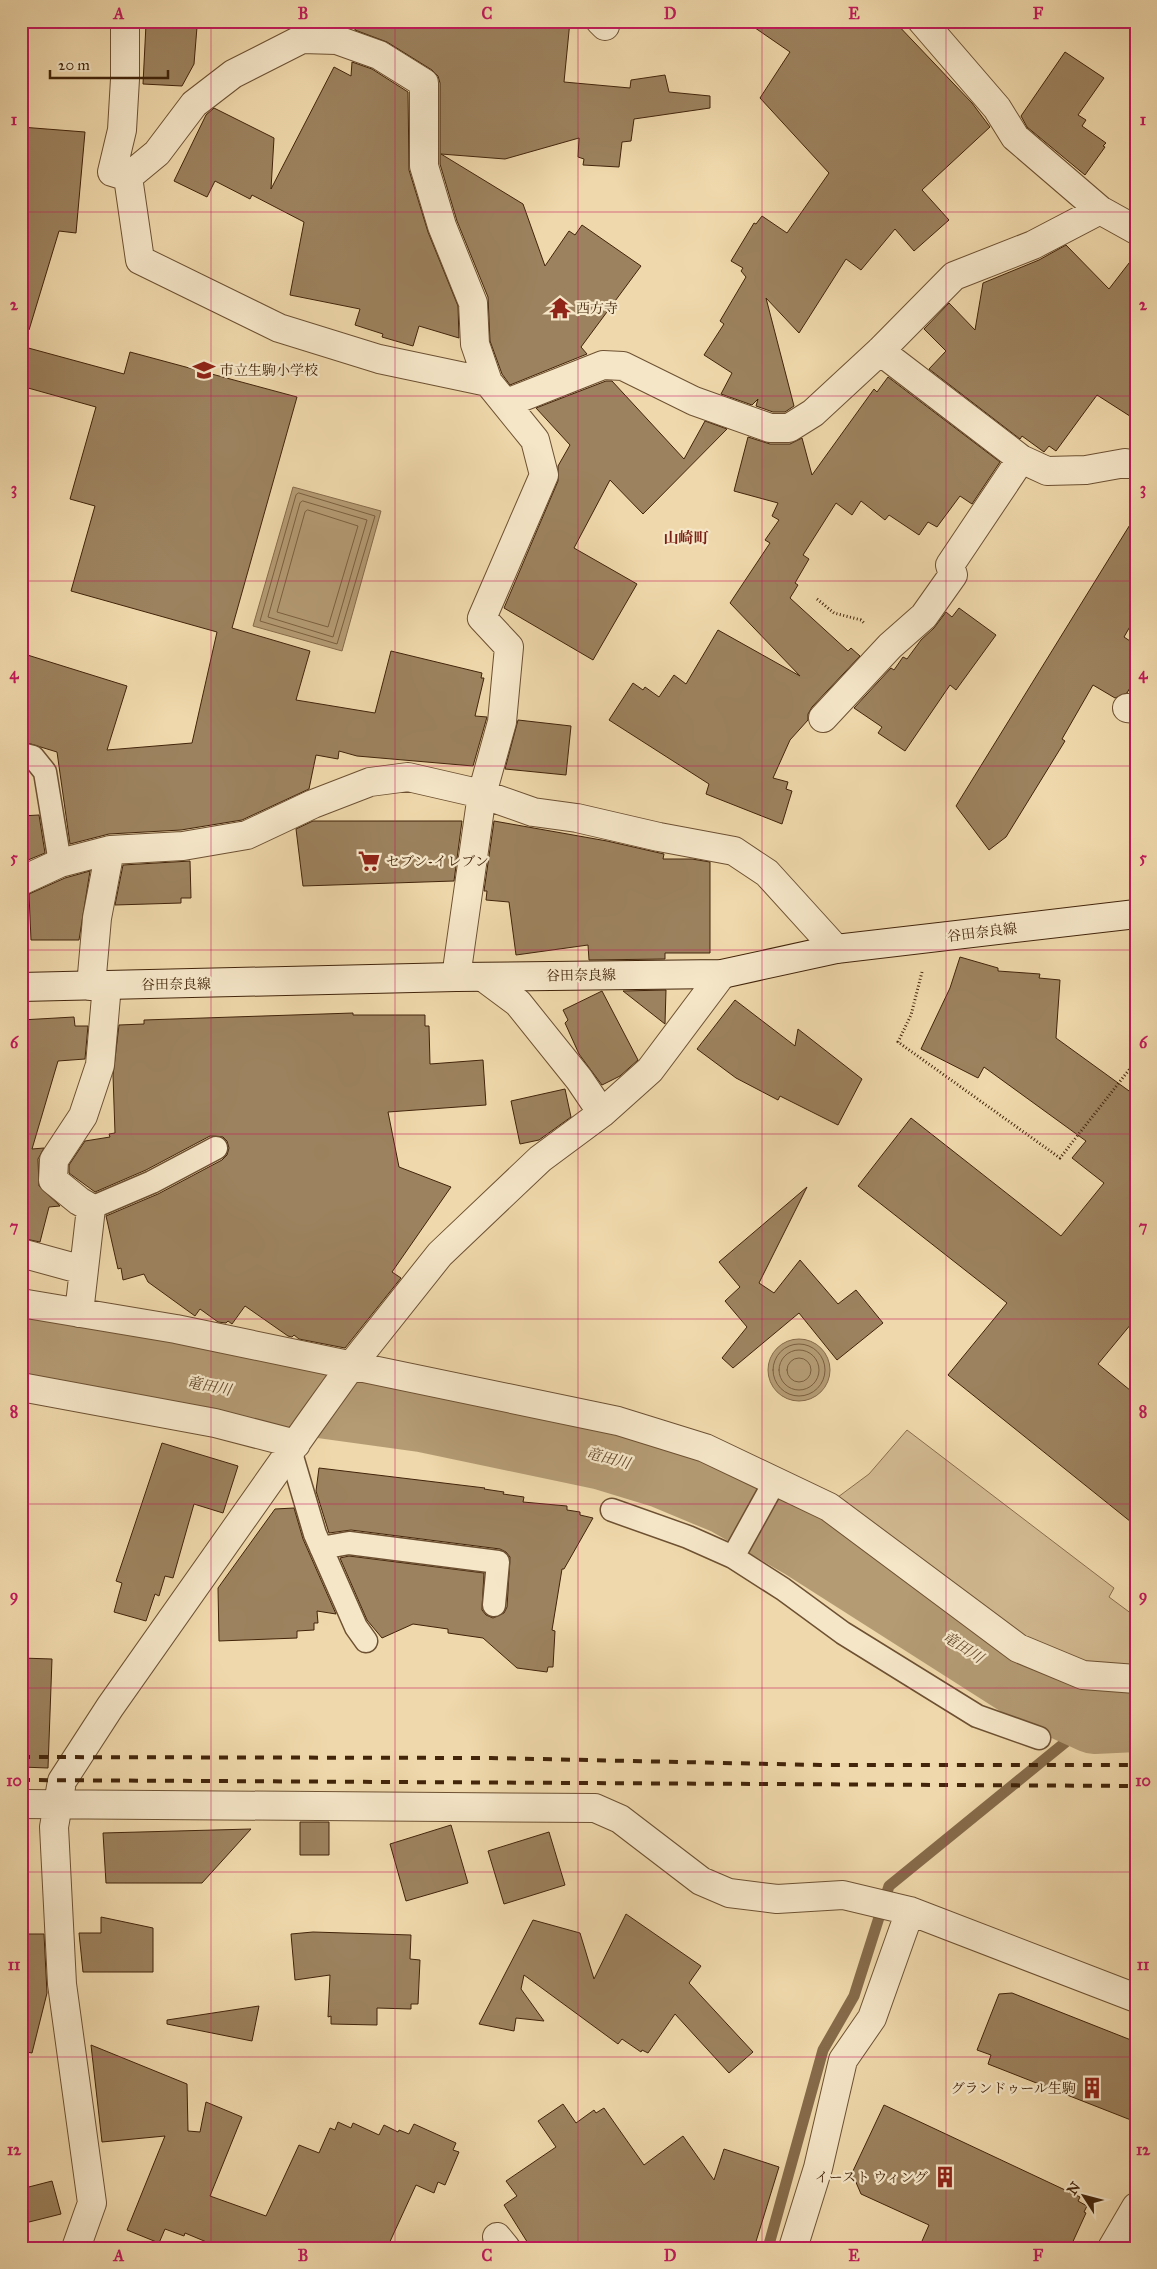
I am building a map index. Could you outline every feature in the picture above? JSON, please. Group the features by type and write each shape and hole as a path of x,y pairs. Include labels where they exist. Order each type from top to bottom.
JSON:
{"street":[{"path":"124,21 125,79 122,130 112,172 128,177"},
{"path":"922,21 997,108 1015,137 1100,210 1136,230"},
{"path":"128,177 156,153 194,104 234,74 302,39 337,40 379,56 424,83 424,166 442,226 473,303 475,344 488,382 536,440 544,475 482,618 509,648 502,722 482,794 456,977"},
{"path":"128,177 140,260 279,328 379,359 488,382"},
{"path":"507,403 603,364 623,366 694,401 770,428 789,428 813,413 880,351 954,276 1033,245 1100,210"},
{"path":"880,351 1021,459 1047,471 1086,470 1125,463 1136,465"},
{"path":"823,718 890,646 924,616 953,575 950,565 1021,459"},
{"path":"21,881 60,863 110,850 183,846 247,835 313,804 370,782 408,777 482,794 533,812 576,818 659,837 734,851 767,873 836,949"},
{"path":"79,1313 91,1208 79,1202 53,1180 54,1160 83,1116 100,1065 98,918 110,850"},
{"name":"谷田奈良線","path":"21,987 456,977 722,974 836,949 1136,914"},
{"path":"76,2248 92,2203 62,1984 54,1827 62,1781 110,1707 348,1371 440,1254 540,1159 602,1113 650,1070 722,974"},
{"path":"483,977 518,1003 579,1079 602,1113"},
{"path":"21,1253 83,1270"},
{"path":"21,1303 176,1329 348,1371 618,1421 705,1448 829,1507 1018,1648 1083,1675 1136,1679"},
{"path":"21,1387 215,1423 298,1441"},
{"path":"21,1804 595,1808 620,1819 701,1881 729,1893 777,1899 843,1895 910,1911 1136,1998"},
{"path":"793,2248 818,2168 843,2060 872,2018 910,1911"},
{"path":"1112,2248 1136,2207"}],"lane":[{"path":"21,754 33,757 45,772 60,863"},
{"path":"91,1208 152,1182 216,1148"},
{"path":"298,1441 315,1534 356,1627 366,1641"},
{"path":"733,1557 775,1481"},
{"path":"612,1510 688,1537 733,1557 783,1589 843,1633 976,1716 1039,1738"},
{"path":"321,1548 350,1543 498,1562 494,1605"}],"path":[{"path":"817,599 834,613 861,620 890,646"},
{"path":"931,938 911,1015 898,1042 1060,1158 1136,1062"}],"shaded area":[{"path":"907,1430 1114,1588 1109,1597 1136,1617 1136,1668 1108,1666 1043,1650 967,1596 838,1497 869,1474"}],"water":[{"path":"293,487 381,511 342,651 253,626"},
{"path":"793,1339 805,1339 821,1348 828,1358 830,1370 828,1382 821,1392 805,1401 793,1401 782,1396 773,1387 768,1376 768,1364 773,1353 782,1344"}],"building":[{"path":"355,21 570,21 564,82 630,88 631,80 665,75 669,92 710,96 710,108 634,119 631,141 622,142 619,167 583,165 584,159 578,157 579,138 505,159 441,154 523,204 545,266 569,231 575,235 582,225 641,266 581,347 587,354 510,385 502,374 490,341 488,297 457,221 440,164 440,83 438,76 432,70 387,42 355,30"},
{"path":"745,21 894,21 972,103 990,127 922,190 949,220 914,251 895,229 861,270 846,259 799,333 766,298 794,406 785,412 773,412 756,406 758,399 752,405 721,394 732,373 704,355 724,324 720,321 746,277 741,271 743,268 731,261 754,223 756,224 762,216 787,233 829,173 760,98 790,52"},
{"path":"146,24 197,27 194,64 182,86 143,84"},
{"path":"1065,52 1104,78 1078,115 1086,120 1082,126 1106,143 1085,175 1027,127 1021,116"},
{"path":"352,62 372,69 408,92 409,170 428,232 458,306 459,338 419,326 413,346 382,337 383,334 355,325 360,309 290,295 304,222 252,195 250,199 215,181 207,197 174,181 206,115 214,108 274,138 271,189 334,67 351,76"},
{"path":"21,127 85,132 76,233 59,231 29,330 21,329"},
{"path":"1066,245 1109,289 1136,254 1136,420 1097,395 1056,451 1049,446 1044,452 1022,436 1020,439 929,369 946,351 924,329 949,303 975,330 983,283 1039,260"},
{"path":"21,346 124,374 130,352 297,397 232,628 310,651 296,700 375,713 391,651 482,673 481,678 484,678 475,716 487,717 473,766 357,756 339,751 338,759 316,755 309,789 242,820 181,830 109,834 70,844 57,752 21,741 21,653 127,686 107,750 192,743 217,632 71,591 95,506 70,499 96,407 21,386"},
{"path":"888,377 1000,462 972,504 960,496 937,527 928,522 919,535 889,515 885,520 861,501 852,515 836,503 803,555 809,559 795,583 798,585 790,598 848,651 851,648 860,656 812,707 808,714 808,720 790,740 773,778 788,782 786,789 792,791 782,824 706,794 709,784 609,720 633,683 643,690 645,687 659,697 674,675 686,684 718,630 800,676 730,603 770,543 765,540 779,520 772,516 778,503 734,491 748,437 770,444 790,444 802,438 812,475 874,389 877,392"},
{"path":"606,381 612,381 684,459 705,421 727,429 643,514 610,480 574,548 637,584 593,660 504,608 558,481 558,466 570,445 536,408"},
{"path":"1136,515 1136,616 1124,637 1136,645 1136,677 1127,693 1115,698 1093,685 1062,739 1065,741 1006,837 989,850 956,806"},
{"path":"959,608 996,635 956,690 950,685 905,751 878,733 882,727 854,708 891,668 894,670 903,657 907,659 946,612 952,617"},
{"path":"518,720 571,726 566,775 505,769"},
{"path":"39,815 45,853 28,860 28,848 21,848 21,816"},
{"name":"セブン-イレブン","path":"313,821 462,821 454,881 303,886 296,829"},
{"path":"494,821 607,841 664,854 663,859 692,859 710,862 710,953 665,953 665,959 589,960 588,945 516,955 509,902 486,900 487,891 484,891"},
{"path":"190,861 191,898 181,898 181,903 115,905 123,865"},
{"path":"90,871 79,940 31,940 29,894 65,878"},
{"path":"960,957 998,968 998,971 1040,974 1039,978 1060,980 1056,1038 1136,1096 1136,1318 1098,1364 1136,1395 1136,1526 948,1375 1007,1303 858,1186 911,1118 1061,1236 1104,1183 1072,1158 1086,1141 984,1067 978,1078 921,1049 950,988"},
{"path":"666,990 665,1024 623,991"},
{"path":"602,991 638,1060 620,1076 602,1085 579,1054 565,1023 568,1020 563,1010"},
{"path":"735,1000 795,1046 798,1029 862,1079 838,1125 780,1096 778,1100 736,1078 697,1049"},
{"path":"353,1013 353,1015 425,1015 425,1026 429,1026 430,1064 483,1060 486,1105 388,1112 399,1167 451,1187 392,1272 401,1278 345,1348 299,1339 294,1335 292,1337 288,1336 245,1306 232,1324 228,1321 226,1323 218,1322 200,1309 195,1316 148,1282 144,1274 123,1280 121,1268 118,1269 106,1216 158,1194 222,1160 227,1155 229,1148 227,1141 223,1137 210,1136 146,1170 95,1192 69,1173 69,1165 85,1141 110,1137 109,1134 115,1133 113,1075 119,1025 144,1024 144,1020"},
{"path":"74,1017 75,1026 88,1026 85,1059 58,1061 32,1149 44,1148 38,1159 39,1186 60,1206 49,1207 40,1242 21,1238 21,1020"},
{"path":"565,1089 571,1117 539,1140 520,1144 511,1101"},
{"path":"807,1187 759,1283 774,1293 800,1260 838,1304 856,1290 883,1323 837,1360 799,1313 733,1368 722,1358 747,1327 725,1301 740,1287 719,1262"},
{"path":"162,1443 238,1466 223,1513 194,1504 173,1578 165,1576 159,1596 155,1594 146,1621 114,1612 122,1583 116,1581"},
{"path":"319,1468 485,1488 504,1492 503,1494 524,1497 523,1502 567,1506 567,1510 580,1512 580,1515 593,1518 564,1569 562,1569 552,1630 555,1631 553,1667 548,1667 547,1672 517,1668 483,1638 448,1633 448,1629 413,1624 382,1638 367,1620 340,1558 349,1556 484,1573 482,1610 486,1615 493,1618 504,1613 507,1607 510,1557 500,1549 351,1530 329,1533 316,1491"},
{"path":"294,1508 303,1539 336,1614 317,1611 318,1623 314,1623 314,1630 297,1631 297,1638 219,1641 218,1588 275,1509"},
{"path":"21,1658 52,1659 48,1768 21,1767"},
{"path":"300,1822 329,1822 329,1855 300,1855"},
{"path":"451,1825 468,1883 406,1901 390,1844"},
{"path":"251,1829 202,1883 106,1883 103,1833"},
{"path":"549,1832 565,1885 504,1904 488,1851"},
{"path":"626,1914 701,1966 689,1983 753,2052 729,2073 675,2014 648,2053 642,2050 641,2052 622,2039 618,2044 524,1975 521,1989 544,2021 516,2018 514,2031 479,2024 533,1920 580,1933 594,1979"},
{"path":"101,1917 153,1928 153,1972 83,1972 79,1933 101,1933"},
{"path":"313,1932 411,1935 410,1959 420,1960 418,2004 411,2004 411,2009 377,2008 377,2025 331,2024 331,2016 328,2017 330,1975 295,1980 291,1934"},
{"path":"21,1934 44,1934 47,1993 32,2053 21,2051"},
{"name":"グランドゥール生駒","path":"1012,1993 1136,2042 1136,2122 988,2064 991,2055 977,2050 999,1994"},
{"path":"259,2006 252,2041 167,2024 167,2020"},
{"path":"91,2045 187,2084 188,2131 200,2132 206,2102 242,2117 210,2196 266,2216 299,2145 319,2153 330,2128 335,2130 338,2122 351,2128 353,2123 379,2135 384,2125 398,2132 399,2130 409,2134 414,2124 456,2143 453,2150 459,2152 445,2185 438,2182 434,2193 416,2185 387,2248 221,2248 185,2233 184,2236 165,2229 159,2243 127,2230 165,2136 102,2142"},
{"path":"563,2104 576,2123 594,2110 596,2113 604,2108 644,2165 683,2136 714,2180 724,2149 779,2167 754,2248 531,2248 504,2205 517,2196 506,2181 556,2147 538,2121"},
{"name":"イースト ウィング","path":"884,2105 1080,2197 1078,2201 1087,2206 1084,2212 1086,2213 1070,2248 919,2248 929,2225 861,2194 852,2173"},
{"path":"52,2181 61,2214 21,2224 21,2189"}],"waterway":[{"name":"竜田川","path":"21,1350 255,1394 422,1417 603,1455 662,1473 727,1500 803,1544 1037,1693 1094,1719 1136,1717"},
{"path":"768,2248 823,2050 854,1996 889,1886 1094,1719"}],"railway":[{"path":"21,1757 491,1758 820,1765 1136,1765"},
{"path":"21,1780 1136,1786"}],"place":[{"name":"西方寺","path":"560,308"},
{"name":"市立生駒小学校","path":"204,370"},
{"name":"セブン-イレブン","path":"369,861"},
{"name":"グランドゥール生駒","path":"1092,2088"},
{"name":"イースト ウィング","path":"945,2177"}],"district":[{"name":"山崎町","path":"686,538"}]}
